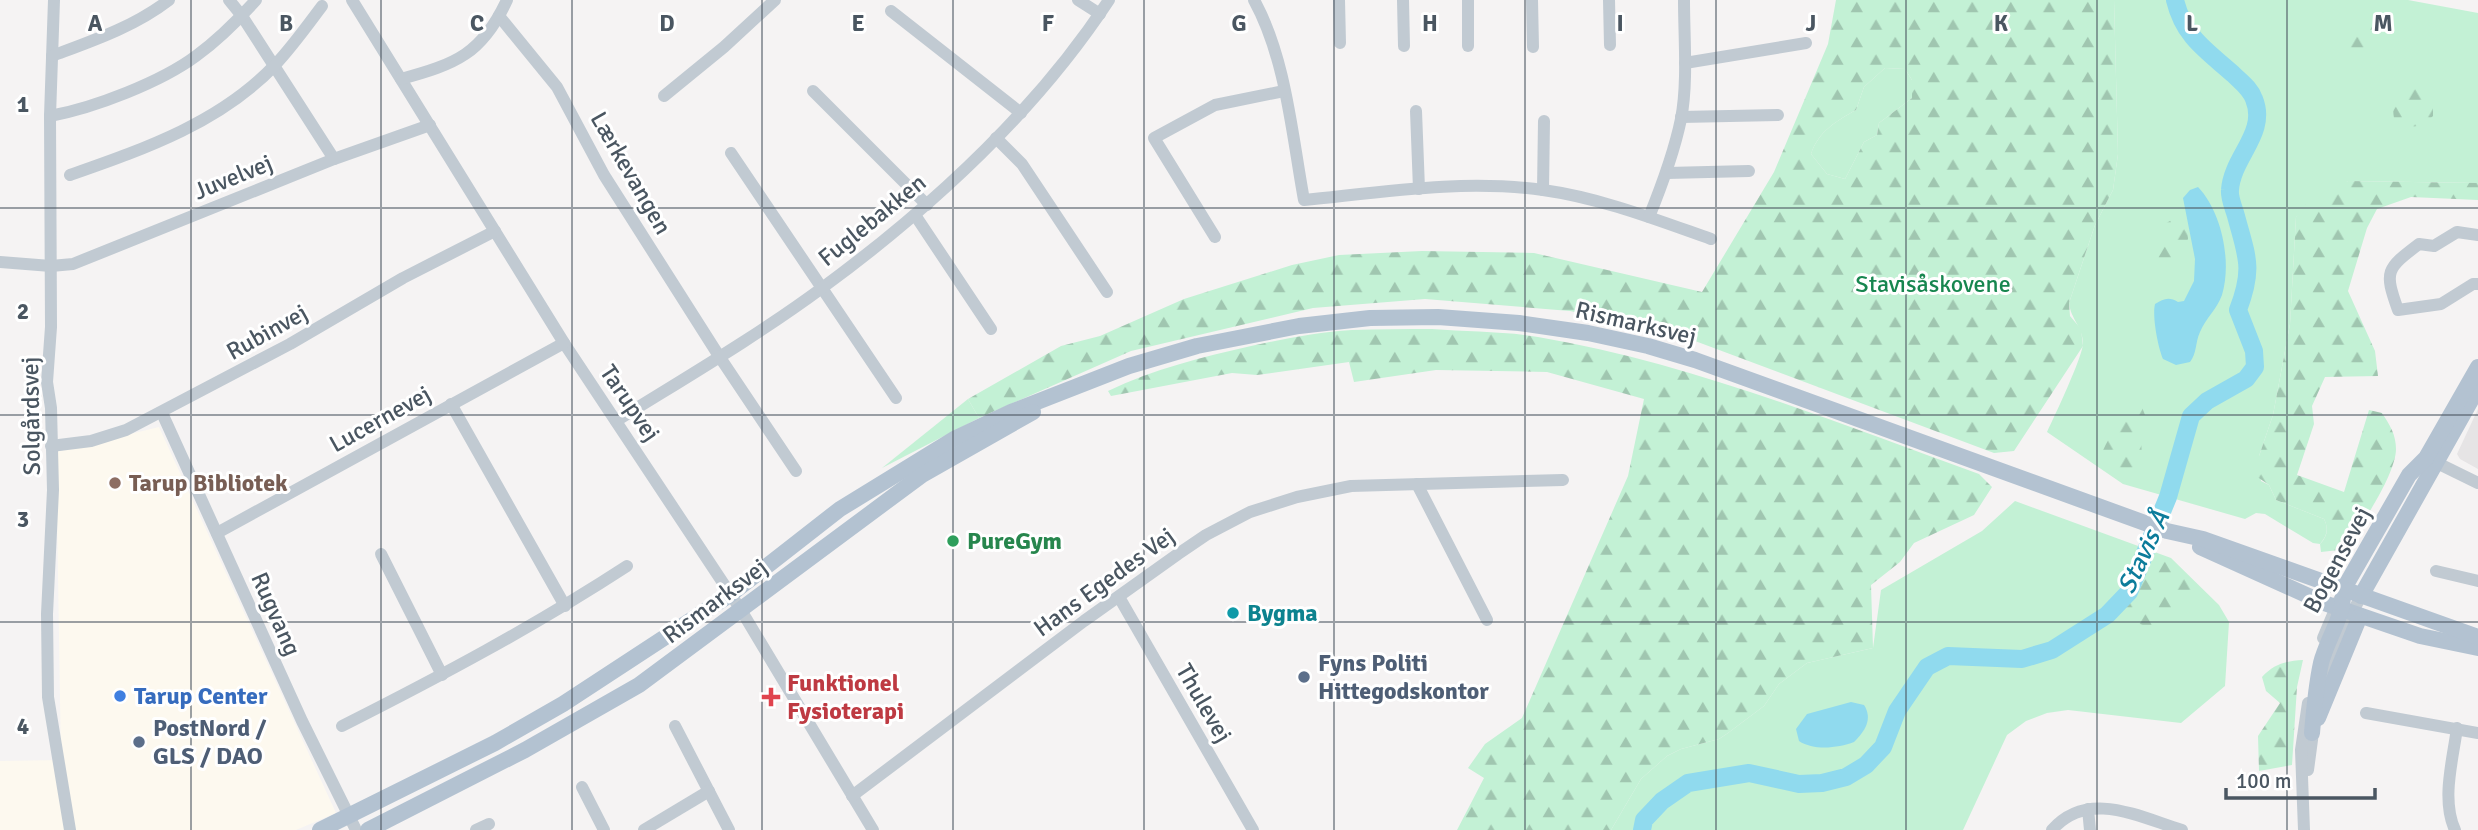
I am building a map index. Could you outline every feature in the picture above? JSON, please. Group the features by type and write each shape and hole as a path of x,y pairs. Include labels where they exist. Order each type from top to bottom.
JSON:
{"main road":[{"name":"Rismarksvej","path":"320,830 351,826 441,771 563,704 731,594 840,509 954,439 1011,412 1129,366 1197,346 1299,326 1370,318 1438,317 1519,323 1588,333 1660,349 2167,531 2203,539 2420,636 2478,648"},
{"name":"Bogensevej","path":"2347,602 2371,578 2478,367"},
{"name":"Bogensevej","path":"2347,602 2396,488 2409,475 2431,461 2478,388"},
{"name":"Rismarksvej","path":"368,830 525,750 639,685 922,475 1075,389"},
{"path":"2312,733 2347,602 2410,491 2431,461"},
{"path":"2167,531 2253,580 2347,602"},
{"path":"2371,578 2380,594 2478,636"},
{"name":"Rismarksvej","path":"2347,602 2478,636"}],"street":[{"name":"Solgårdsvej","path":"54,0 50,116 51,327 47,382 51,408 53,491 47,614 48,697 70,830"},
{"path":"52,56 96,40 136,21 169,0"},
{"path":"229,0 275,65 334,159"},
{"path":"50,116 71,113 147,84 195,57 242,16 256,0"},
{"name":"Tarupvej","path":"352,0 564,343 731,594 873,830"},
{"path":"401,79 454,63 489,32 507,0"},
{"path":"664,96 724,47 775,0"},
{"path":"1078,0 1100,14"},
{"name":"Fuglebakken","path":"616,421 821,289 927,205 1021,113 1066,59 1109,0"},
{"path":"1339,0 1340,43"},
{"path":"1403,0 1404,46"},
{"path":"1468,0 1468,46"},
{"path":"1532,0 1533,47"},
{"path":"1609,0 1610,45"},
{"path":"1648,217 1667,173 1681,117 1685,63 1684,0"},
{"path":"1257,1 1269,30 1284,91 1304,200 1419,188 1543,190 1594,201 1711,239"},
{"path":"70,175 144,149 188,129 232,103 275,65 322,6"},
{"path":"891,12 1021,113"},
{"name":"Lærkevangen","path":"499,16 557,87 604,175 796,471"},
{"path":"1685,63 1806,43"},
{"path":"813,91 927,205"},
{"path":"1215,237 1154,138 1215,105 1284,91"},
{"path":"1416,111 1419,188"},
{"path":"1681,117 1778,115"},
{"path":"1543,190 1544,121"},
{"name":"Juvelvej","path":"0,262 51,266 73,264 334,159 429,125"},
{"path":"996,138 1022,164 1107,292"},
{"path":"731,153 895,398"},
{"path":"1667,173 1749,170"},
{"path":"915,215 991,329"},
{"name":"Rubinvej","path":"51,446 108,437 162,413 290,344 403,278 495,231"},
{"path":"2478,234 2458,232 2434,246 2419,244 2395,262 2388,282 2398,310 2441,304 2473,284 2478,284"},
{"name":"Lucernevej","path":"217,533 564,343"},
{"path":"452,404 565,606"},
{"name":"Rugvang","path":"162,413 351,826"},
{"path":"2431,461 2478,483"},
{"name":"Hans Egedes Vej","path":"852,796 1119,597 1206,535 1250,512 1297,497 1351,486 1563,480"},
{"path":"1416,484 1488,621"},
{"path":"381,555 442,676"},
{"path":"342,726 442,676 565,606 627,566"},
{"path":"2436,571 2478,581"},
{"name":"Thulevej","path":"1119,597 1253,830"},
{"name":"Bogensevej","path":"2303,830 2301,750 2315,660 2347,602"},
{"path":"2367,713 2478,733"},
{"path":"675,726 729,830"},
{"path":"2455,830 2448,802 2457,728"},
{"name":"Bogensevej","path":"2303,798 2312,733"},
{"path":"582,787 604,830"},
{"path":"644,830 709,791"},
{"path":"2052,830 2062,819 2073,813 2104,807 2182,830"},
{"path":"2088,808 2090,830"}],"shaded area":[{"path":"2478,409 2478,469 2460,459 2457,454"},
{"path":"159,427 336,813 296,830 0,830 0,761 61,760 56,452"}],"green space":[{"name":"Stavisåskovene","path":"1836,0 2114,0 2118,154 2113,190 2095,225 2069,303 2070,316 2081,329 2083,346 2014,451 1994,453 1679,335 1570,311 1425,299 1313,308 1131,351 979,418 968,399 1061,346 1100,336 1184,299 1292,265 1339,255 1422,251 1534,253 1702,292 1774,172 1828,44","holes":["1885,68 1905,69 1912,80 1912,98 1879,123 1877,135 1864,142 1845,179 1827,174 1811,154 1818,139 1835,123 1856,110 1864,87"]},
{"path":"2114,0 2408,0 2478,13 2478,183 2348,181 2296,217 2290,324 2273,415 2259,456 2261,481 2269,485 2276,500 2324,519 2326,532 2320,544 2313,543 2265,514 2256,513 2245,519 2123,484 2047,432 2073,374 2083,344 2069,303 2095,225 2113,190 2118,154"},
{"path":"2365,21 2378,27 2385,40 2376,52 2359,58 2353,55 2346,40 2354,22"},
{"path":"1885,68 1905,69 1912,80 1912,98 1879,123 1877,135 1864,142 1845,179 1827,174 1811,154 1814,146 1829,128 1856,110 1864,87"},
{"path":"2415,86 2427,90 2433,100 2433,116 2419,126 2410,126 2394,118 2393,106 2399,94"},
{"path":"2348,181 2478,183 2478,200 2411,197 2377,209 2367,228 2348,291 2375,351 2378,376 2325,377 2312,406 2314,424 2297,475 2344,492 2369,410 2382,413 2392,430 2396,449 2383,488 2356,531 2339,550 2321,552 2320,544 2326,533 2324,519 2276,500 2269,485 2256,476 2259,456 2273,415 2290,324 2296,217 2315,193"},
{"path":"2179,218 2187,226 2188,239 2168,280 2157,277 2149,265 2157,235 2165,224"},
{"path":"1432,329 1538,337 1651,362 1762,396 1871,434 1979,474 1992,487 1974,515 1914,543 1900,562 1871,585 1873,648 1807,663 1779,684 1764,706 1719,739 1681,749 1667,756 1641,779 1611,830 1457,830 1484,778 1468,768 1485,744 1522,718 1628,476 1644,399 1547,372 1436,370 1354,382 1349,362 1257,375 1232,373 1111,396 1108,391 1178,364 1288,338 1352,330"},
{"path":"968,399 979,418 882,468"},
{"path":"2129,399 2140,402 2145,415 2141,438 2142,459 2135,476 2121,475 2099,461 2120,412"},
{"path":"2015,501 2171,558 2219,605 2229,622 2225,686 2181,723 2068,710 2047,713 2026,721 2007,735 1963,830 1611,830 1641,779 1667,756 1681,749 1719,739 1764,706 1779,684 1807,663 1873,648 1881,590 1982,531"},
{"path":"2145,553 2175,566 2199,589 2196,602 2173,621 2153,629 2135,622 2124,609"},
{"path":"2303,660 2297,687 2292,765 2259,771 2258,736 2280,703 2266,691 2262,677 2280,664"}],"water":[{"path":"2198,187 2219,223 2225,253 2225,282 2220,300 2200,332 2192,359 2190,362 2176,365 2163,359 2154,310 2155,304 2163,300 2184,301 2194,281 2195,259 2183,198 2190,190"},
{"path":"1851,702 1864,705 1868,715 1864,729 1854,742 1826,748 1799,741 1796,729 1807,714"}],"waterway":[{"name":"Stavis Å","path":"1642,830 1644,820 1662,801 1688,783 1749,773 1799,784 1822,783 1846,777 1866,765 1883,747 1897,711 1927,667 1948,656 2022,659 2052,650 2107,615 2129,592 2168,497 2191,416 2207,401 2246,379 2255,367 2254,351 2238,310 2246,283 2247,263 2230,193 2232,178 2253,134 2257,111 2248,88 2190,33 2175,0"}],"place":[{"name":"Tarup Bibliotek","path":"115,483"},
{"name":"PureGym","path":"953,541"},
{"name":"Bygma","path":"1233,613"},
{"name":"Fyns Politi Hittegodskontor","path":"1304,677"},
{"name":"Tarup Center","path":"120,696"},
{"name":"Funktionel Fysioterapi","path":"771,697"},
{"name":"PostNord / GLS / DAO","path":"139,742"}]}
